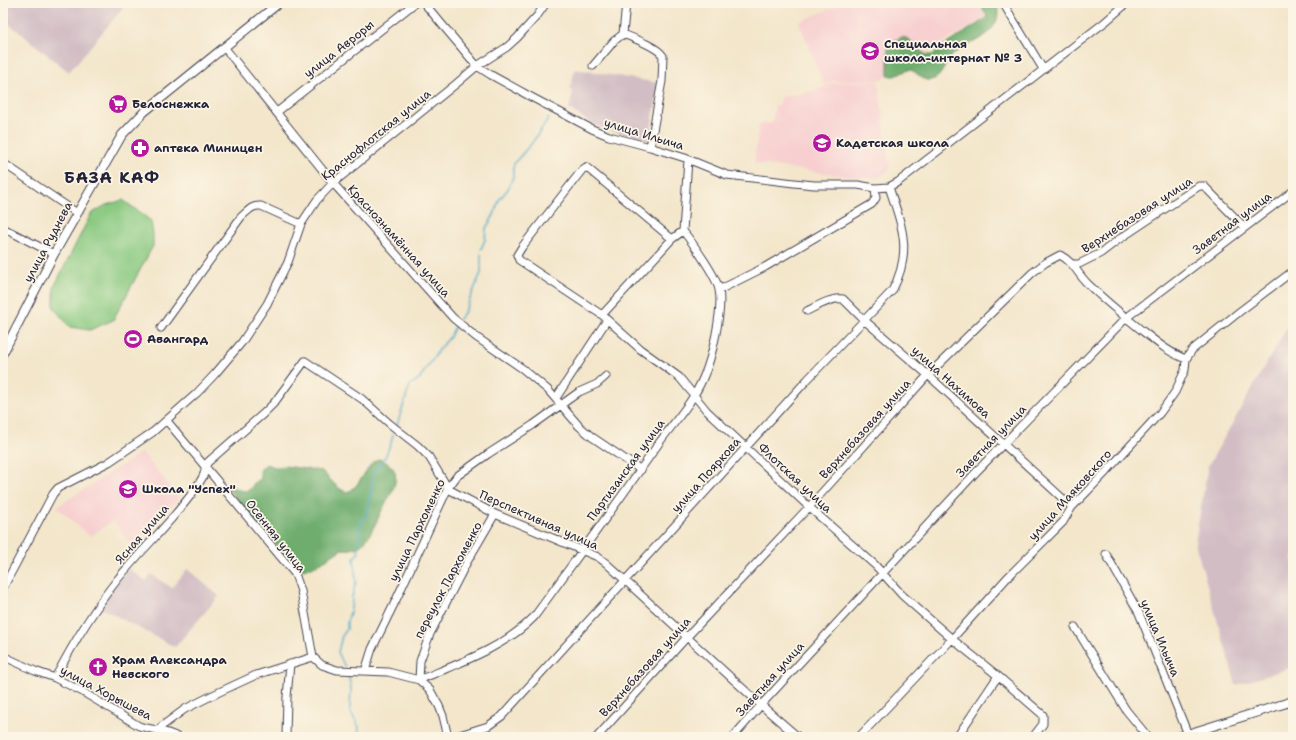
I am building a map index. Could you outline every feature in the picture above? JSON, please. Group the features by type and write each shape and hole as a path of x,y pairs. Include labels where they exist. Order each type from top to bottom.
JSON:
{"main road":[{"name":"улица Руднева","path":"3,353 5,343 54,254 126,130 144,112 279,3"},
{"path":"1178,737 1189,735 1293,701"}],"street":[{"name":"улица Авроры","path":"277,112 415,3"},
{"name":"улица Ильича","path":"424,3 477,66 498,79 592,129 609,136 650,147 727,175 814,185 858,185 875,188"},
{"name":"Краснофлотская улица","path":"3,588 53,494 58,488 109,462 154,432 215,374 242,342 267,304 282,275 301,224 313,204 333,182 477,66 507,47 537,16 546,3"},
{"path":"593,66 614,41 623,34 626,3"},
{"path":"1003,3 1043,68"},
{"path":"719,290 765,268 872,204 876,198 875,188 889,187 927,160 1043,68 1105,22 1127,3"},
{"path":"623,34 656,49 661,52 663,56 662,81 650,147"},
{"name":"Краснознамённая улица","path":"224,47 333,182 453,318 523,369 556,398"},
{"path":"641,470 592,437 560,405 556,398 604,318 672,239 683,231 688,160"},
{"path":"3,163 77,213"},
{"name":"Флотская улица","path":"672,239 586,167 582,170 517,255 519,260 604,318 640,349 679,377 706,411 809,507 875,565 902,596 998,676 1043,716 1043,724 1033,737"},
{"name":"Верхнебазовая улица","path":"597,737 687,637 809,507 928,375 1039,267 1060,255 1074,264 1079,264 1101,252 1198,186 1204,186 1244,227"},
{"name":"улица Пояркова","path":"453,737 488,726 502,716 745,448 892,291 900,274 904,256 902,230 889,187"},
{"name":"Заветная улица","path":"733,737 946,504 1126,318 1293,191"},
{"path":"161,328 248,210 256,206 261,206 301,224"},
{"path":"3,228 54,254"},
{"name":"Партизанская улица","path":"419,680 482,653 529,622 641,470 703,380 713,347 720,303 719,290 696,248 683,231"},
{"path":"1074,264 1086,283 1108,303 1172,353 1186,359"},
{"name":"улица Маяковского","path":"860,737 1007,578 1062,522 1072,507 1160,412 1175,392 1183,374 1186,359 1192,350 1293,271"},
{"name":"улица Нахимова","path":"807,311 839,298 843,299 864,320 928,375 1072,507"},
{"name":"Ясная улица","path":"55,678 70,648 89,618 133,560 148,545 192,493 204,475 205,467 212,459 264,414 305,361"},
{"name":"Перспективная улица","path":"305,361 362,399 418,446 429,456 448,488 495,514 598,557 626,580 761,705 798,737"},
{"name":"улица Пархоменко","path":"365,671 372,649 448,488 457,476 579,392 597,384 606,376"},
{"name":"Осенняя улица","path":"167,421 295,574 301,590 313,658"},
{"name":"переулок Пархоменко","path":"419,680 420,661 430,634 464,568 495,514"},
{"name":"улица Ильича","path":"1106,554 1139,613 1189,735"},
{"path":"1075,626 1126,710 1148,737"},
{"name":"улица Хорышева","path":"3,656 35,672 55,678 81,691 134,724 149,729 159,730 177,737"},
{"path":"159,730 162,726 185,709 215,694 256,675 313,658 322,665 337,670 388,672 419,680 430,690 439,706 448,737"},
{"path":"286,737 290,664"},
{"path":"957,737 998,676"}],"shaded area":[{"path":"3,3 118,3 123,8 69,72 3,19"},
{"name":"Специальная школа-интернат № 3","path":"843,3 977,3 986,17 881,80 833,81 824,85 799,22"},
{"path":"575,69 659,83 649,141 595,125 569,109 573,92 570,90"},
{"name":"Кадетская школа","path":"878,81 890,169 878,178 851,177 754,163 759,124 772,123 775,105 779,106 781,97 815,91 832,83"},
{"path":"1293,317 1293,667 1236,685 1195,543 1208,466"},
{"name":"Школа \"Успех\"","path":"142,452 179,498 131,545 113,521 90,536 57,507"},
{"path":"128,568 146,581 151,574 172,588 187,569 219,596 175,647 99,607"}],"green space":[{"path":"979,3 997,3 998,14 996,23 985,35 953,55 939,76 928,80 909,70 894,76 888,75 888,48 894,41 902,37 909,39 923,53 932,55 985,19 987,16"},
{"path":"123,200 151,221 153,246 113,320 90,330 70,327 54,308 54,287 91,214 106,205"},
{"path":"379,459 394,469 396,476 389,498 369,535 360,546 351,549 342,549 316,566 304,570 296,567 285,557 227,487 229,485 239,490 247,491 255,482 261,479 260,470 266,464 274,467 285,466 322,471 337,486 347,492 352,490 374,461"}],"waterway":[{"path":"481,249 485,240 486,228 494,215 499,200 508,189 513,177 513,167 515,162 532,143 549,118"},
{"path":"458,320 464,313 481,273 481,254"},
{"path":"397,425 410,385 419,379 441,347 450,337 456,324"},
{"path":"345,667 338,652 342,636 347,629 347,622 356,582 354,558 359,552 358,546 361,523 368,511 374,472 385,457 393,435"},
{"path":"348,674 351,687 350,711 359,727 358,737"}],"place":[{"name":"Специальная школа-интернат № 3","path":"870,51"},
{"name":"Белоснежка","path":"118,104"},
{"name":"Кадетская школа","path":"822,143"},
{"name":"аптека Миницен","path":"140,148"},
{"name":"Авангард","path":"133,339"},
{"name":"Школа \"Успех\"","path":"128,489"},
{"name":"Храм Александра Невского","path":"98,667"}],"district":[{"name":"БАЗА КАФ","path":"112,177"}]}
